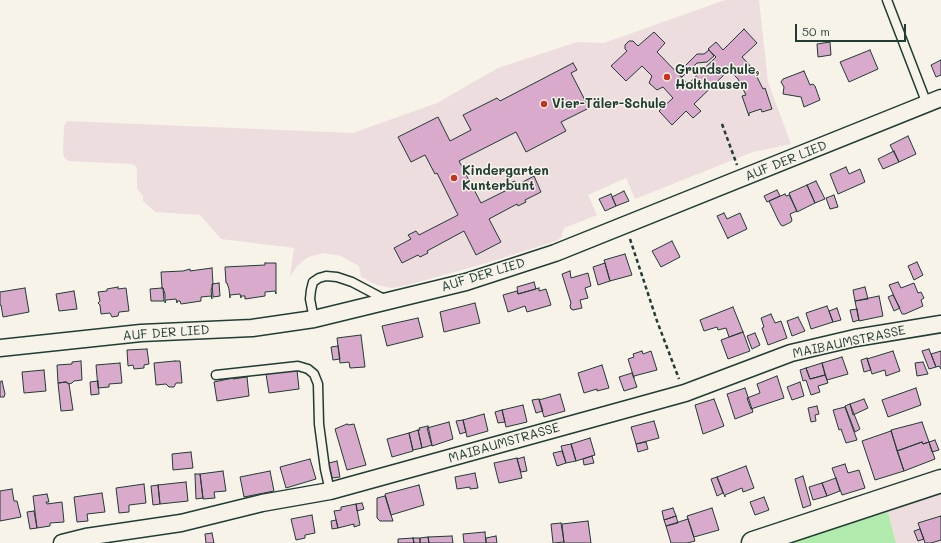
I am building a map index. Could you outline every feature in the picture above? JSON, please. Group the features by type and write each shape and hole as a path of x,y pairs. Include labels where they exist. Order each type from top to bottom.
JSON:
{"main road":[{"path":"753,543 941,481"}],"street":[{"name":"AUF DER LIED","path":"0,348 141,334 252,328 314,319 466,282 555,253 934,101"},
{"name":"MAIBAUMSTRASSE","path":"62,543 181,523 262,503 330,491 685,393 791,353 855,338 941,324"}],"lane":[{"path":"887,0 934,101"},
{"path":"314,319 310,299 313,282 326,276 337,277 352,282 388,301"},
{"path":"216,375 298,366 308,369 314,374 318,384 319,424 330,491"}],"path":[{"path":"722,124 742,179"},
{"path":"625,225 657,321 685,393"}],"shaded area":[{"path":"725,0 759,0 768,82 791,144 753,152 635,199 626,178 588,195 597,215 564,228 561,238 556,241 490,262 408,285 392,288 377,285 361,277 359,266 341,256 323,253 308,257 297,266 290,277 294,248 221,239 200,215 155,212 143,201 143,196 137,189 136,166 132,164 68,161 64,157 64,126 67,121 353,133 437,103 498,68 577,42 604,43"},
{"path":"941,494 941,543 896,543 888,512"}],"green space":[{"path":"888,512 896,543 788,543"}],"building":[{"name":"Grundschule, Holthausen","path":"744,29 757,43 742,57 753,69 763,89 765,88 772,109 762,112 761,109 749,113 749,116 742,96 746,95 738,79 729,70 694,104 701,111 693,118 686,111 672,125 659,111 673,98 663,87 657,90 649,83 652,76 642,66 626,81 611,66 627,51 625,49 625,45 629,41 633,41 638,46 654,32 665,43 657,52 688,84 716,57 708,49 716,42 723,50"},
{"path":"830,42 831,55 818,57 817,44"},
{"path":"709,50 714,56 707,62 697,63 682,77 678,73 697,54 704,54"},
{"path":"870,50 878,69 849,82 840,62"},
{"path":"941,60 941,75 936,77 931,65"},
{"name":"Kindergarten Kunterbunt","path":"573,63 577,70 571,73 589,108 561,122 566,131 526,152 516,132 459,161 481,203 509,189 507,184 515,181 517,185 534,176 541,192 525,200 526,202 518,206 517,204 489,219 501,242 476,255 464,231 427,251 428,253 420,257 418,255 402,263 394,248 411,239 408,235 416,231 419,235 458,215 437,173 435,174 425,155 411,162 398,137 438,117 450,141 471,130 463,115 497,98 500,101"},
{"path":"804,71 810,85 813,84 815,86 820,100 804,107 801,97 783,94 784,87 781,82 783,79"},
{"path":"908,136 916,154 899,162 890,145"},
{"path":"894,151 899,162 883,169 878,159"},
{"path":"846,167 849,174 860,169 865,182 838,194 830,174"},
{"path":"816,181 825,199 815,203 807,185"},
{"path":"807,185 815,203 797,212 789,193"},
{"path":"777,190 780,196 767,202 764,196"},
{"path":"624,191 629,201 616,206 612,197"},
{"path":"611,194 616,206 605,211 599,199"},
{"path":"785,194 786,196 789,195 797,211 790,214 792,220 791,222 783,226 778,220 769,201"},
{"path":"834,195 838,207 830,209 826,198"},
{"path":"724,213 727,219 740,213 747,229 728,239 717,216"},
{"path":"672,241 680,257 661,267 652,251"},
{"path":"625,254 632,275 610,281 604,260"},
{"path":"917,262 923,275 914,280 908,266"},
{"path":"265,263 276,263 276,294 275,291 265,292 265,296 245,299 245,296 241,296 241,298 240,294 230,295 230,298 229,289 226,283 225,267 265,265"},
{"path":"605,263 610,281 598,285 593,267"},
{"path":"212,268 212,299 211,296 201,297 201,301 181,304 180,301 177,301 177,303 176,299 166,300 165,303 161,272 183,271 190,269 190,271"},
{"path":"570,271 571,278 588,273 591,286 585,288 588,298 580,300 582,308 573,310 570,306 571,303 562,274"},
{"path":"534,282 536,289 518,294 517,287"},
{"path":"898,282 901,288 914,283 918,293 921,292 924,298 921,300 923,306 902,314 889,285"},
{"path":"219,283 220,296 213,297 212,284"},
{"path":"118,287 118,289 126,288 129,311 119,312 118,316 112,317 110,313 101,314 100,305 98,303 100,301 98,292 107,291 107,289"},
{"path":"865,287 868,299 855,301 853,290"},
{"path":"25,288 29,312 3,317 0,305 0,292"},
{"path":"163,288 164,301 151,301 150,289"},
{"path":"539,288 539,291 546,289 551,305 527,312 525,306 508,312 503,295 517,291 518,294"},
{"path":"74,291 77,309 59,311 56,294"},
{"path":"893,295 900,308 894,311 888,297"},
{"path":"879,296 883,316 859,321 855,301"},
{"path":"475,303 480,323 444,332 440,312"},
{"path":"827,306 833,322 811,329 806,313"},
{"path":"733,307 743,332 729,337 726,328 718,330 717,327 704,331 700,320"},
{"path":"837,308 841,320 833,322 829,311"},
{"path":"857,309 859,320 853,322 850,310"},
{"path":"771,314 775,323 781,321 787,338 768,345 762,328 764,327 761,318"},
{"path":"798,317 805,331 792,336 787,321"},
{"path":"418,318 423,337 387,346 382,326"},
{"path":"743,332 750,351 728,359 721,340"},
{"path":"755,333 760,345 752,349 747,336"},
{"path":"361,335 365,367 350,368 349,362 340,363 337,338"},
{"path":"338,346 340,359 333,360 331,347"},
{"path":"147,349 149,364 144,365 144,368 134,369 133,365 128,366 127,350"},
{"path":"929,349 936,367 929,369 922,351"},
{"path":"642,351 643,354 651,351 657,370 634,376 634,378 628,359 634,357 633,354"},
{"path":"893,351 900,371 886,376 885,370 872,374 867,359"},
{"path":"941,351 941,369 939,366 936,367 931,354"},
{"path":"842,357 848,374 827,380 822,363"},
{"path":"867,358 871,370 864,372 861,360"},
{"path":"81,361 82,380 74,381 69,384 66,382 58,383 57,365 72,364 72,362"},
{"path":"180,361 182,383 176,383 174,387 169,387 166,384 156,385 154,363"},
{"path":"923,362 928,374 917,376 915,363"},
{"path":"120,363 122,383 109,384 109,387 98,388 96,365"},
{"path":"822,363 825,375 810,379 806,368"},
{"path":"602,365 609,388 597,391 597,389 584,393 578,373"},
{"path":"806,368 810,379 825,375 828,383 818,386 820,392 811,395 806,380 803,381 800,370"},
{"path":"44,370 46,391 24,393 22,372"},
{"path":"297,370 299,389 269,393 266,374"},
{"path":"632,373 637,387 624,391 619,377"},
{"path":"777,376 784,398 751,409 747,398 760,393 757,384"},
{"path":"247,377 249,396 217,401 214,382"},
{"path":"2,381 5,394 4,397 0,397 0,382"},
{"path":"98,381 99,394 91,395 90,382"},
{"path":"66,382 69,384 73,410 61,411 58,383"},
{"path":"800,382 804,396 792,400 787,387"},
{"path":"745,388 753,412 735,419 727,394"},
{"path":"916,388 921,405 888,417 882,400"},
{"path":"560,394 565,411 544,417 539,400"},
{"path":"539,399 543,411 536,413 532,400"},
{"path":"714,399 724,426 703,434 695,405"},
{"path":"864,399 868,408 853,415 850,404"},
{"path":"850,404 860,429 855,432 845,406"},
{"path":"523,405 527,422 506,427 502,410"},
{"path":"817,406 819,414 815,415 816,421 811,422 808,408"},
{"path":"845,407 857,440 846,443 841,429 839,430 833,410"},
{"path":"502,410 505,422 498,423 495,412"},
{"path":"484,414 488,431 467,437 463,420"},
{"path":"463,420 466,432 460,434 456,421"},
{"path":"654,421 659,438 636,444 631,427"},
{"path":"449,422 453,439 432,446 427,428"},
{"path":"922,422 929,442 923,444 922,442 897,451 891,430"},
{"path":"347,424 354,424 366,465 347,470 335,429"},
{"path":"428,426 432,445 422,448 418,430 420,430 419,428"},
{"path":"418,430 422,448 413,450 409,433"},
{"path":"891,431 904,471 875,480 862,441"},
{"path":"409,433 413,451 392,457 387,439"},
{"path":"590,438 595,455 576,461 571,444"},
{"path":"935,440 939,450 932,452 929,442"},
{"path":"646,442 648,449 638,452 636,444"},
{"path":"922,442 923,444 929,442 935,459 904,471 897,451"},
{"path":"571,444 576,461 566,463 561,446"},
{"path":"562,451 566,463 557,466 553,453"},
{"path":"191,452 193,468 173,470 172,454"},
{"path":"592,456 594,463 584,465 583,459"},
{"path":"524,457 527,471 521,472 517,459"},
{"path":"517,458 522,478 499,483 494,463"},
{"path":"310,459 316,479 286,488 280,467"},
{"path":"337,461 340,477 332,478 329,463"},
{"path":"845,464 848,473 859,470 865,488 842,495 832,468"},
{"path":"746,466 754,488 743,492 742,488 725,495 725,497 717,477"},
{"path":"223,471 226,491 214,492 215,498 203,499 200,474"},
{"path":"270,471 274,491 244,497 240,477"},
{"path":"475,473 478,488 470,489 470,487 457,489 455,477"},
{"path":"195,474 200,474 203,498 196,499"},
{"path":"803,476 811,505 803,508 795,479"},
{"path":"717,477 723,493 717,496 711,479"},
{"path":"836,478 840,491 827,496 822,483"},
{"path":"186,482 188,501 160,504 158,485"},
{"path":"822,483 827,496 813,500 809,487"},
{"path":"144,484 146,503 129,505 129,512 119,513 116,488"},
{"path":"158,485 160,504 153,505 151,486"},
{"path":"419,485 424,505 391,515 385,494"},
{"path":"12,489 14,501 17,501 21,517 0,521 0,491"},
{"path":"102,493 105,512 87,514 88,521 77,522 74,497"},
{"path":"47,494 49,502 46,502 47,504 62,502 64,522 50,523 50,526 37,528 33,496"},
{"path":"385,496 393,521 380,521 377,518 377,498"},
{"path":"764,497 769,510 755,515 750,502"},
{"path":"362,503 364,509 357,511 356,504"},
{"path":"356,504 360,525 354,527 354,524 338,528 334,511 341,510 341,507"},
{"path":"673,508 676,516 664,520 662,511"},
{"path":"712,508 719,530 694,537 687,516"},
{"path":"34,511 37,528 30,529 27,512"},
{"path":"312,515 315,533 305,535 305,538 296,540 291,519"},
{"path":"676,516 678,523 666,526 664,520"},
{"path":"941,516 941,540 925,543 918,523"},
{"path":"688,519 695,541 687,543 671,543 666,526"},
{"path":"336,520 338,528 332,529 331,521"},
{"path":"588,521 591,543 564,543 562,524"},
{"path":"561,523 564,542 553,543 551,524"},
{"path":"920,529 924,539 918,541 914,531"},
{"path":"485,532 486,543 464,543 463,534"},
{"path":"212,533 214,543 206,543 205,534"},
{"path":"452,536 453,543 429,543 428,537"},
{"path":"496,536 497,543 486,543 486,538"},
{"path":"428,537 429,543 420,543 420,538"},
{"path":"413,538 420,538 420,543 414,543"},
{"path":"413,538 414,543 398,543 398,539"}],"place":[{"name":"Grundschule, Holthausen","path":"667,77"},
{"name":"Vier-Täler-Schule","path":"544,104"},
{"name":"Kindergarten Kunterbunt","path":"454,178"}]}
